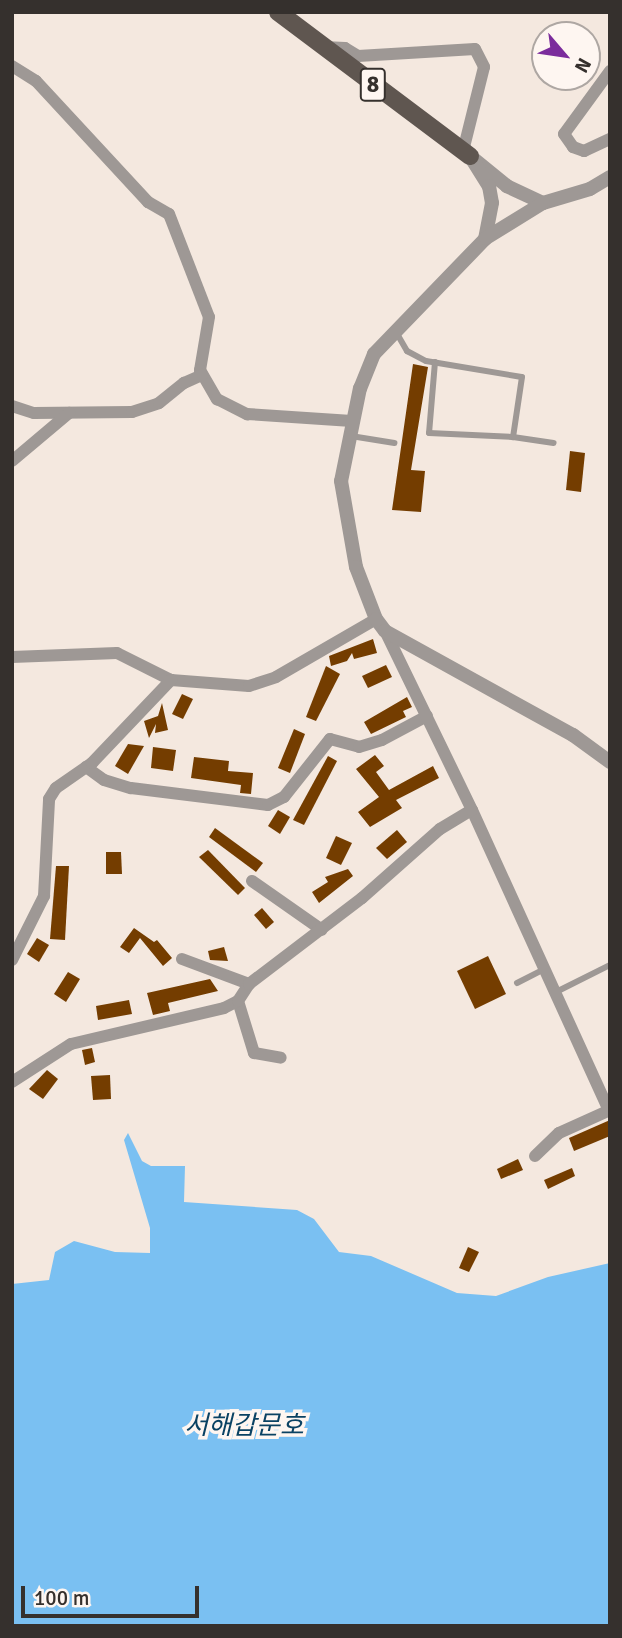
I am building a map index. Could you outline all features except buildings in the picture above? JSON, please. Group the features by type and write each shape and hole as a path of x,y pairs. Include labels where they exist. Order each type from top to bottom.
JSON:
{"main road":[{"name":"8","path":"278,12 466,154"}],"street":[{"path":"322,47 345,48 358,56 475,49 484,67 466,154 489,186 492,203 485,239"},
{"path":"12,66 36,80 148,202 169,214 209,317 202,376 228,408 247,414 352,421"},
{"path":"610,71 564,134 573,147 584,152 610,139"},
{"path":"466,154 507,186 543,204"},
{"path":"535,1156 559,1133 610,1110 472,810 386,631 376,618 346,526 341,481 352,421 374,354 485,239 543,204 590,189 610,177"},
{"path":"12,406 34,412 132,412 159,403 184,383 202,376"},
{"path":"12,461 69,413"},
{"path":"12,657 117,653 171,680 249,686 276,677 376,618"},
{"path":"386,631 573,736 610,762"},
{"path":"12,960 44,896 49,799 56,788 86,767 171,680"},
{"path":"86,767 104,780 131,788 268,805 284,797 330,739 359,747 382,740 427,716"},
{"path":"12,1082 71,1044 224,1008 238,1001 249,984 322,930 440,828 472,810"},
{"path":"252,881 322,930"},
{"path":"182,959 249,984"},
{"path":"238,1001 254,1053 281,1058"}],"lane":[{"path":"396,332 407,351 435,362 522,377 513,437"},
{"path":"435,362 429,433 513,437 554,443"},
{"path":"349,436 394,443"},
{"path":"556,992 610,965"},
{"path":"517,982 545,968"}],"water":[{"name":"서해갑문호","path":"128,1133 142,1161 151,1166 185,1166 184,1202 297,1210 314,1219 339,1252 371,1256 457,1293 496,1296 548,1277 610,1263 610,1626 12,1626 12,1284 49,1280 55,1252 74,1241 115,1252 150,1253 150,1228 124,1140"}]}
